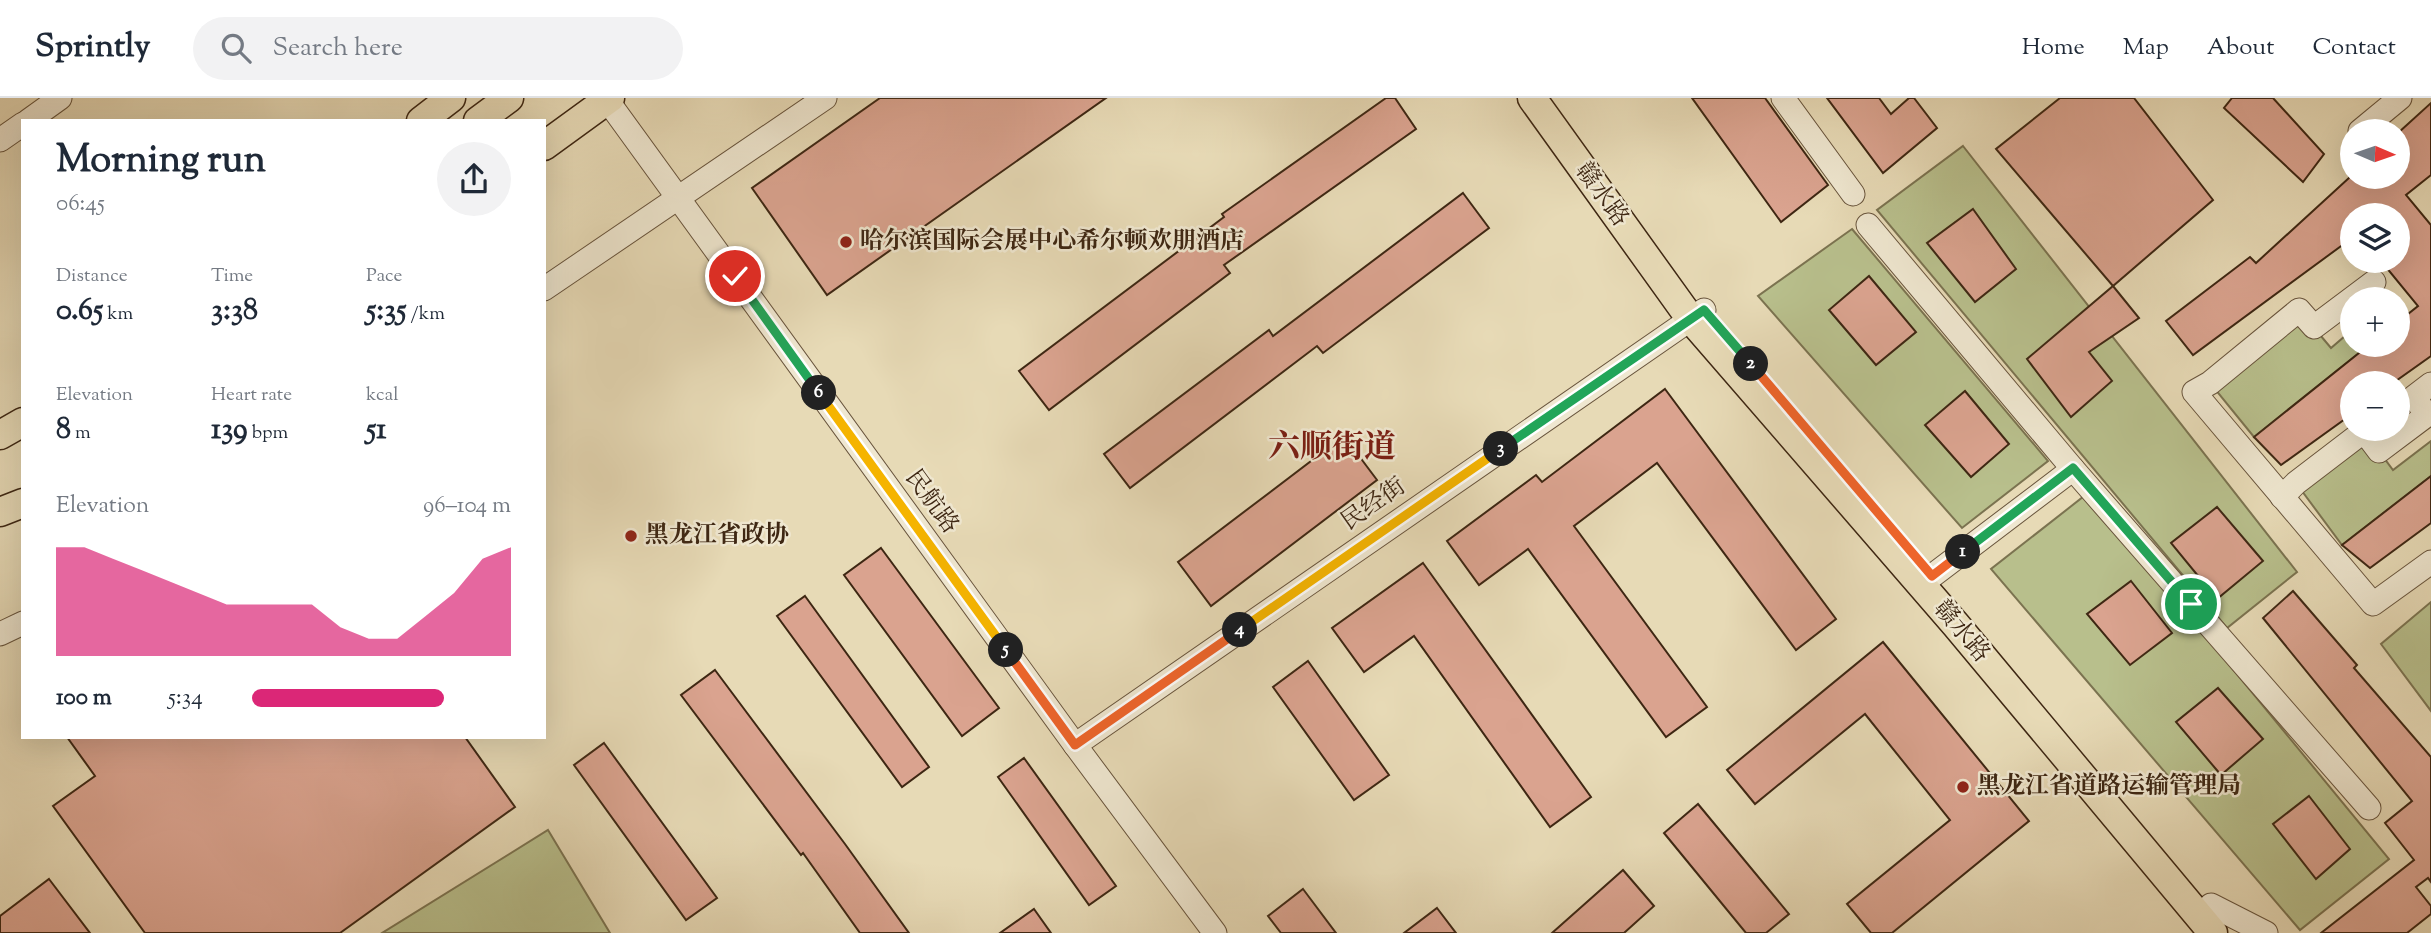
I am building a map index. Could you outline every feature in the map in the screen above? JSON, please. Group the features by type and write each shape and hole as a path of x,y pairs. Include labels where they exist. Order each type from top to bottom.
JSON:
{"main road":[{"path":"424,119 451,98"},
{"path":"481,119 509,98"},
{"name":"赣水路","path":"1532,98 1697,314 2213,933"},
{"name":"赣水路","path":"1552,98 1697,314 1932,576 2211,905 2229,933"},
{"path":"546,145 608,99"},
{"path":"0,435 21,423"},
{"path":"0,513 21,504"}],"street":[{"path":"31,119 60,98"},
{"path":"546,288 825,98"},
{"path":"1783,98 1853,194"},
{"path":"2375,119 2400,98"},
{"name":"民航路","path":"608,99 1075,745 1215,933"},
{"path":"0,140 21,125"},
{"path":"1868,225 2073,468 2369,808"},
{"path":"2374,282 2314,327 2299,310 2210,383 2194,392 2373,604 2431,562"},
{"name":"民经街","path":"1075,745 1697,314"},
{"path":"2282,497 2296,483 2364,431 2379,451 2389,444 2427,415 2414,397 2431,384"},
{"path":"1932,576 2073,468"},
{"path":"0,635 21,624"},
{"name":"赣水路","path":"2211,905 2266,933"}],"green space":[{"path":"1963,146 2297,572 2227,628 1877,210"},
{"path":"1852,229 2048,461 1962,528 1758,296"},
{"path":"2299,310 2331,348 2340,340 2340,357 2354,357 2254,437 2210,383"},
{"path":"2351,441 2371,441 2393,470 2431,441 2431,476 2342,545 2296,483"},
{"path":"2088,493 2389,859 2300,930 1991,569"},
{"path":"2431,602 2431,711 2381,644"},
{"path":"548,830 610,933 382,933"}],"building":[{"name":"哈尔滨国际会展中心希尔顿欢朋酒店","path":"880,98 1106,98 827,295 752,188"},
{"path":"1386,98 1395,98 1416,129 1224,265 1230,273 1049,410 1019,371 1224,217 1222,214"},
{"path":"1692,98 1765,98 1828,185 1781,222"},
{"path":"1827,98 1879,98 1891,114 1909,98 1914,98 1937,128 1883,173"},
{"path":"2060,98 2134,98 2213,200 2113,286 1996,149"},
{"path":"2232,98 2273,98 2324,154 2303,182 2224,108"},
{"path":"2431,103 2431,175 2406,195 2431,225 2431,356 2410,371 2340,371 2340,423 2281,465 2254,437 2354,357 2410,357 2410,312 2418,306 2410,296 2410,287 2402,287 2391,273 2410,273 2410,203 2340,203 2340,247 2193,355 2166,321 2250,257 2256,263 2340,186 2340,189 2410,189 2410,122"},
{"path":"1463,193 1489,228 1323,353 1317,346 1130,488 1104,454 1269,330 1273,336"},
{"path":"1973,209 2016,269 1975,302 1927,243"},
{"path":"1869,276 1916,332 1876,365 1829,310"},
{"path":"2113,286 2139,318 2089,352 2112,381 2071,417 2027,359"},
{"path":"1665,389 1836,619 1796,650 1657,463 1574,526 1707,707 1666,737 1528,549 1479,585 1447,541 1536,475 1542,482"},
{"path":"1965,391 2009,444 1971,477 1925,425"},
{"path":"1344,436 1377,480 1211,606 1178,562"},
{"path":"2431,476 2431,523 2370,568 2342,545"},
{"path":"2217,507 2263,561 2217,599 2171,543"},
{"path":"881,548 999,708 962,736 844,575"},
{"path":"1423,563 1591,797 1550,827 1414,636 1364,672 1332,628"},
{"path":"2131,581 2172,633 2130,665 2087,614"},
{"path":"2293,591 2357,665 2354,668 2431,757 2431,882 2428,878 2416,887 2431,906 2431,914 2407,933 2321,933 2414,860 2385,823 2412,801 2263,618"},
{"path":"805,596 929,767 902,787 777,616"},
{"name":"黑龙江省道路运输管理局","path":"1883,642 2029,821 1892,933 1871,933 1847,904 1950,820 1865,714 1755,804 1727,770"},
{"path":"1308,661 1389,775 1354,800 1273,687"},
{"path":"715,670 909,933 860,933 803,853 801,855 681,695"},
{"path":"2218,688 2263,739 2221,775 2176,722"},
{"path":"68,739 466,739 515,807 340,933 145,933 53,806 95,776"},
{"path":"604,743 717,898 686,920 574,765"},
{"path":"1024,758 1116,886 1089,905 998,777"},
{"path":"2309,796 2350,849 2316,879 2273,824"},
{"path":"1698,804 1789,914 1766,933 1746,933 1664,833"},
{"path":"1623,870 1654,906 1624,933 1552,933"},
{"path":"49,879 90,933 0,933 0,916"},
{"path":"1303,889 1336,933 1281,933 1268,916"},
{"path":"1437,908 1456,933 1404,933"},
{"path":"1034,909 1051,933 1000,933"}],"place":[{"name":"哈尔滨国际会展中心希尔顿欢朋酒店","path":"846,242"},
{"name":"黑龙江省政协","path":"631,536"},
{"name":"黑龙江省道路运输管理局","path":"1963,787"}],"district":[{"name":"六顺街道","path":"1332,449"}],"route":[{"path":"735,276 1075,745 1704,310 1932,576 2073,468 2191,604"}]}
